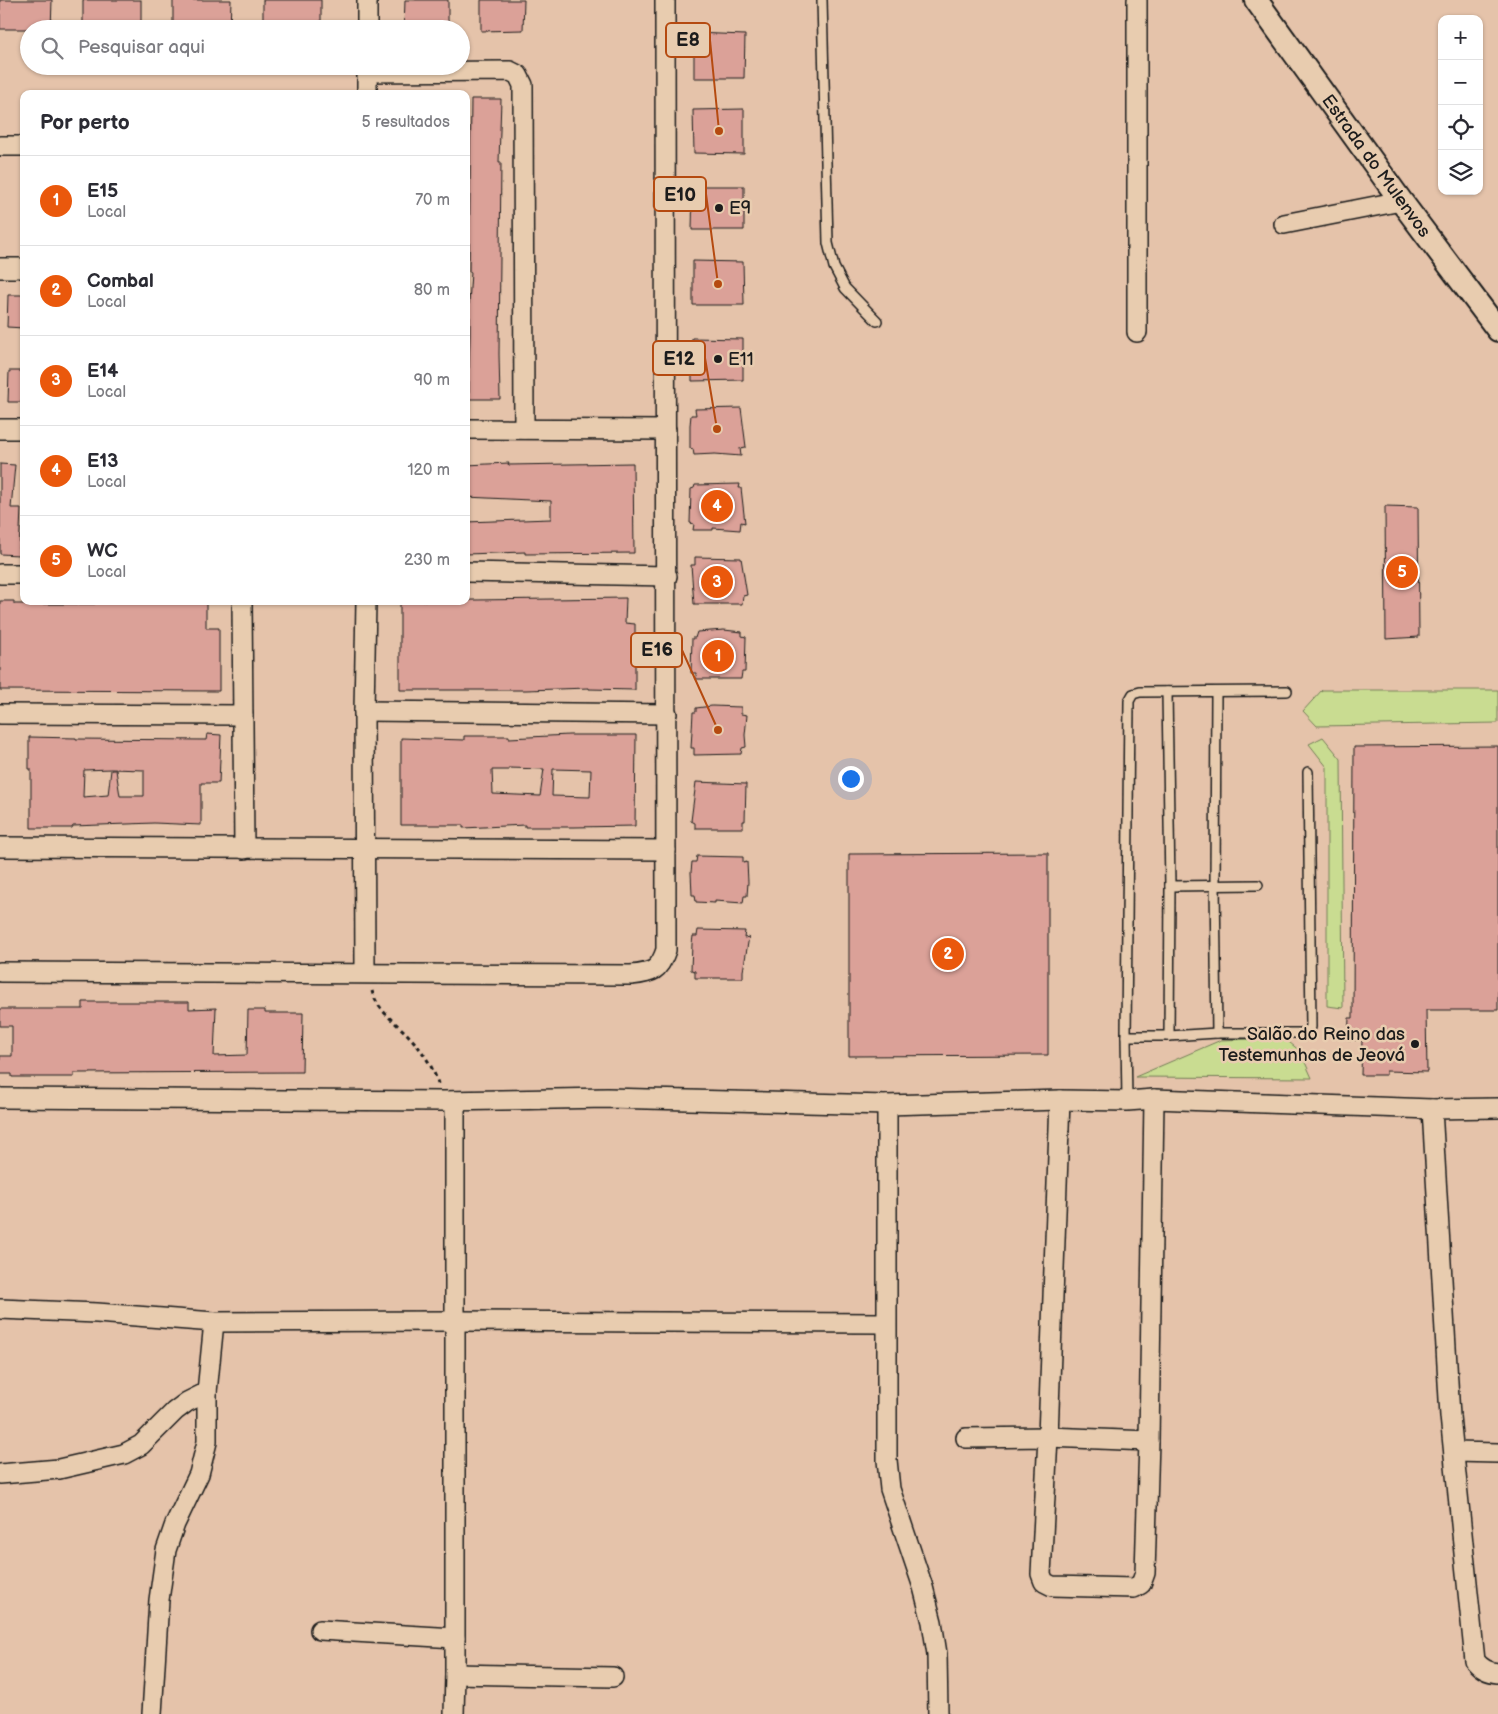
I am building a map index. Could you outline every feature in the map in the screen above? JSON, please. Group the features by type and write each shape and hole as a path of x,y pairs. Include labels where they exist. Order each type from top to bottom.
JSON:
{"street":[{"path":"367,0 367,20"},
{"path":"0,972 631,975 648,974 662,963 666,950 667,714 666,0"},
{"path":"1137,0 1137,332"},
{"name":"Estrada do Mulenvos","path":"1256,0 1401,201 1498,330"},
{"path":"470,70 510,71 518,75 522,81 524,428"},
{"path":"367,75 367,90"},
{"path":"0,146 20,146"},
{"path":"1284,224 1401,201"},
{"path":"0,268 20,268"},
{"path":"0,429 20,429"},
{"path":"470,429 666,430"},
{"path":"470,572 667,576"},
{"path":"0,574 20,574"},
{"path":"242,605 244,849"},
{"path":"365,973 364,711 366,605"},
{"path":"364,711 667,714"},
{"path":"0,714 243,715"},
{"path":"0,847 666,850"},
{"path":"0,1098 449,1101 607,1098 887,1105 1154,1099 1432,1108 1498,1108"},
{"path":"1060,1100 1048,1437 1041,1574 1044,1582 1052,1586 1134,1588 1141,1584 1145,1573 1154,1099"},
{"path":"449,1101 454,1321 454,1714"},
{"path":"887,1105 887,1460 890,1489 923,1587 932,1622 937,1654 938,1714"},
{"path":"1432,1108 1454,1452 1475,1661 1481,1668 1489,1672 1498,1673"},
{"path":"0,1309 96,1313 214,1322 886,1323"},
{"path":"152,1714 159,1600 166,1550 175,1524 198,1474 207,1442 207,1392 214,1322"},
{"path":"0,1474 59,1469 124,1454 141,1445 175,1411 187,1402 207,1392"},
{"path":"966,1438 1048,1437 1149,1441"},
{"path":"1454,1452 1498,1453"},
{"path":"320,1630 454,1638"},
{"path":"455,1674 613,1677"}],"lane":[{"path":"822,0 828,243 834,267 845,288 877,321"},
{"path":"1256,691 1256,701"},
{"path":"1127,1101 1130,701 1133,694 1140,692 1287,691"},
{"path":"1167,692 1170,886 1169,1036"},
{"path":"1216,692 1215,885 1217,1033"},
{"path":"1126,1036 1303,1033 1311,1027 1308,772"},
{"path":"1170,886 1215,885 1258,879 1258,896"},
{"path":"1259,1023 1260,1033"}],"path":[{"path":"365,973 374,1000 382,1012 407,1034 424,1055 449,1101"}],"green space":[{"path":"1322,690 1498,690 1498,723 1317,726 1303,711"},
{"path":"1323,737 1341,759 1343,1008 1327,1006 1327,767 1309,744"},
{"path":"1284,1038 1300,1051 1312,1078 1135,1077 1221,1040"}],"building":[{"path":"0,0 52,0 51,20 20,20 20,29 0,29"},
{"path":"83,0 141,0 141,20 83,20"},
{"path":"173,0 231,0 230,20 173,20"},
{"path":"263,0 321,0 321,20 263,20"},
{"path":"405,0 448,0 448,20 404,20"},
{"path":"481,0 524,0 523,30 481,31"},
{"path":"694,33 745,35 744,78 694,78"},
{"path":"471,99 501,99 499,162 501,162 500,399 470,399"},
{"path":"744,109 744,154 694,153 693,110"},
{"name":"E9","path":"693,186 744,186 744,230 692,230"},
{"path":"693,261 743,262 744,305 693,305"},
{"path":"8,295 20,295 20,328 7,327"},
{"name":"E11","path":"692,338 743,339 743,380 692,381"},
{"path":"9,371 20,371 20,402 8,402"},
{"path":"741,408 746,447 740,448 741,456 694,455 693,449 690,448 690,425 691,415 696,415 695,409"},
{"path":"633,463 634,553 525,554 525,552 470,554 470,522 551,519 551,501 470,497 470,465"},
{"path":"0,464 15,465 11,508 20,508 19,555 0,554"},
{"path":"740,484 739,488 741,488 745,523 741,522 740,530 713,528 713,530 693,530 694,524 690,523 691,489 695,485"},
{"path":"1385,506 1418,507 1419,637 1386,639"},
{"path":"695,557 741,558 747,595 743,596 742,604 694,604 691,565 695,565"},
{"path":"626,598 625,623 635,624 635,690 589,688 400,690 400,605 470,605 470,600"},
{"path":"0,601 14,601 14,604 20,605 206,605 206,628 219,628 219,691 0,690"},
{"path":"724,630 742,632 742,636 746,637 745,672 742,672 741,679 696,679 696,673 691,673 692,638 695,638 697,632"},
{"path":"712,706 741,707 741,714 747,715 746,747 742,748 741,754 694,755 694,748 691,748 693,712 696,712 696,708"},
{"path":"207,734 221,735 219,783 201,783 201,825 154,823 73,826 72,828 31,828 29,737 206,740","holes":["111,769 144,770 144,796 120,796 116,770 111,770 108,795 83,797 84,770"]},
{"path":"569,735 636,735 635,826 525,827 525,825 463,828 463,825 401,825 401,738 464,740 464,736 509,736 509,738","holes":["509,768 544,769 540,796 493,794 492,770 509,770","553,769 591,770 590,797 552,796"]},
{"path":"1498,746 1498,1010 1426,1010 1427,1072 1386,1071 1386,1075 1361,1075 1362,1040 1348,1040 1349,1018 1353,1018 1354,747"},
{"path":"696,782 746,784 745,821 743,821 743,828 695,828 695,823 691,821"},
{"path":"1048,853 1048,1055 849,1056 849,854"},
{"path":"697,856 743,857 743,863 747,862 748,882 747,896 744,896 743,903 696,902 695,895 692,895 691,872 692,862 696,862"},
{"path":"698,930 745,931 744,938 749,937 743,978 695,978 695,971 691,970 692,944 693,936 697,936"},
{"path":"83,1002 189,1002 189,1009 216,1008 214,1056 247,1055 248,1010 265,1010 265,1013 303,1013 302,1072 74,1073 74,1077 12,1077 12,1074 0,1074 0,1056 12,1056 12,1026 0,1026 0,1009 83,1009"}],"place":[{"name":"E8","path":"719,131"},
{"name":"E9","path":"719,208"},
{"name":"E10","path":"718,284"},
{"name":"E11","path":"718,359"},
{"name":"E12","path":"717,429"},
{"name":"E13","path":"717,506"},
{"name":"WC","path":"1402,572"},
{"name":"E14","path":"717,582"},
{"name":"E15","path":"718,656"},
{"name":"E16","path":"718,730"},
{"name":"Combal","path":"948,954"},
{"name":"Salão do Reino das Testemunhas de Jeová","path":"1415,1044"}]}
